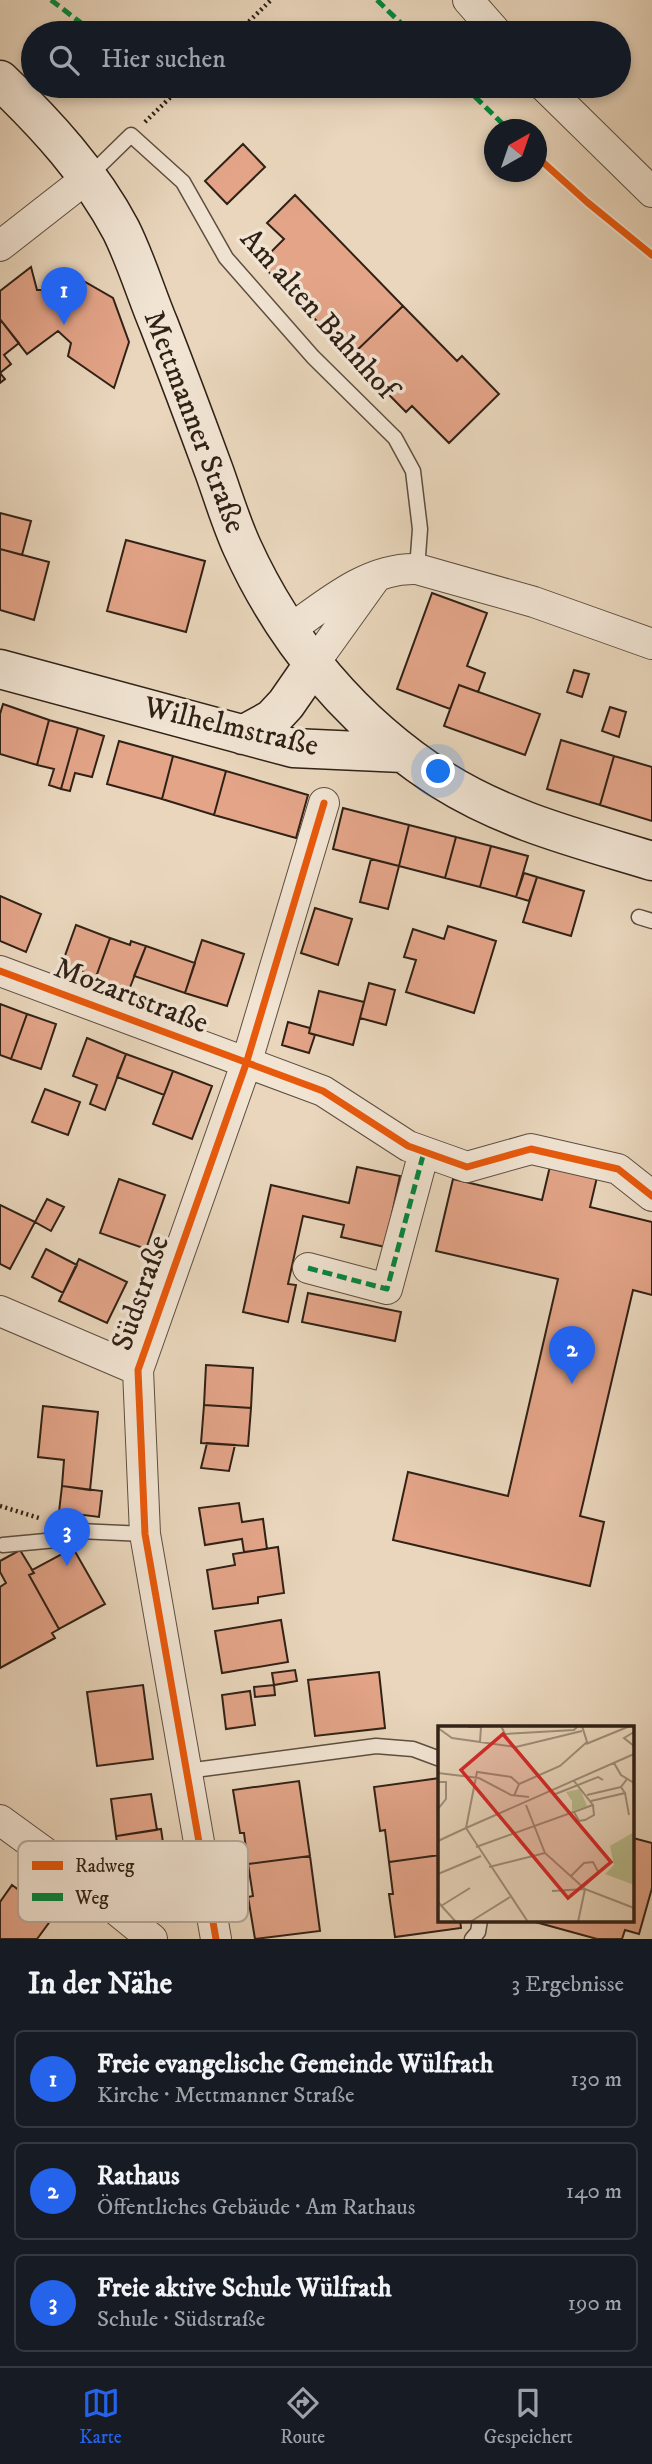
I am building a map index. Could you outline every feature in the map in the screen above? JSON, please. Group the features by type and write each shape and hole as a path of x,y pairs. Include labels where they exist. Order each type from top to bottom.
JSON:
{"main road":[{"name":"Mettmanner Straße","path":"0,80 51,131 87,178 122,232 241,545 267,597 313,665 353,708 403,752"},
{"path":"243,735 272,719 313,665"},
{"name":"Wilhelmstraße","path":"0,669 293,748 403,752"},
{"path":"403,752 472,797 525,822 652,861"}],"street":[{"path":"468,0 486,21"},
{"path":"556,98 652,192"},
{"path":"0,246 87,178"},
{"path":"288,631 341,594 398,568 417,569 534,602 652,644"},
{"path":"313,665 377,576"},
{"name":"Südstraße","path":"199,1841 145,1534 138,1370 246,1064 324,803"},
{"name":"Mozartstraße","path":"0,971 323,1091 408,1146 467,1167 531,1149 618,1169 652,1196"},
{"path":"307,1268 387,1289 424,1152"},
{"path":"0,1311 138,1370"},
{"path":"0,1820 29,1841"},
{"path":"131,1922 152,1939"}],"lane":[{"path":"87,178 131,135"},
{"name":"Am alten Bahnhof","path":"131,135 183,182 226,258 313,357 394,438 413,471 420,529 417,569"},
{"path":"3,1545 67,1539 78,1531 145,1534"},
{"path":"187,1771 376,1746 413,1749 438,1758"},
{"path":"472,1939 478,1932 480,1922"}],"path":[{"path":"249,21 271,0"},
{"path":"131,135 170,98"}],"building":[{"path":"243,144 265,167 227,204 205,181"},
{"path":"295,195 403,306 351,356 260,263 284,239 267,223"},
{"path":"31,267 37,290 68,290 73,275 113,298 129,342 114,388 68,356 71,343 58,331 27,354 0,319 0,291"},
{"path":"403,306 457,361 462,356 499,394 449,443 412,406 406,412 351,356"},
{"path":"0,319 19,343 4,355 11,364 0,373"},
{"path":"0,513 31,521 22,555 0,549"},
{"path":"126,540 205,561 186,632 107,611"},
{"path":"0,549 49,562 34,620 0,610"},
{"path":"432,593 487,613 467,666 485,673 478,692 459,685 450,709 397,689"},
{"path":"574,670 589,674 582,697 567,692"},
{"path":"459,685 540,714 525,755 444,726"},
{"path":"3,704 49,720 37,765 0,754 0,714"},
{"path":"610,707 626,712 619,737 602,731"},
{"path":"49,720 78,728 61,789 49,785 54,769 37,765"},
{"path":"78,728 104,736 92,777 75,773 70,791 61,789"},
{"path":"561,740 614,756 600,805 547,789"},
{"path":"119,741 173,756 162,799 107,784"},
{"path":"173,756 226,771 214,815 162,799"},
{"path":"614,756 652,767 652,821 600,805"},
{"path":"226,771 308,795 296,838 214,815"},
{"path":"343,808 409,825 399,866 333,849"},
{"path":"409,825 456,837 445,878 399,866"},
{"path":"456,837 491,846 480,887 445,878"},
{"path":"491,846 528,856 516,897 480,887"},
{"path":"371,859 399,866 388,909 360,902"},
{"path":"524,873 537,877 529,901 516,897"},
{"path":"537,877 584,891 571,936 523,922"},
{"path":"0,896 41,914 26,952 0,941"},
{"path":"315,908 352,919 338,965 301,953"},
{"path":"76,925 110,938 96,977 62,964"},
{"path":"448,926 496,941 474,1013 406,992 416,960 404,957 413,929 444,939"},
{"path":"110,938 130,945 131,941 146,946 129,990 96,977"},
{"path":"202,940 244,954 227,1006 185,993"},
{"path":"146,946 195,963 185,993 134,976"},
{"path":"369,983 395,990 386,1025 360,1018"},
{"path":"319,991 364,1002 353,1045 309,1033"},
{"path":"0,1004 27,1014 11,1059 0,1055"},
{"path":"27,1014 56,1024 41,1069 11,1059"},
{"path":"288,1022 310,1028 309,1033 315,1035 309,1053 282,1045"},
{"path":"87,1038 126,1054 105,1110 90,1104 97,1085 73,1076"},
{"path":"126,1054 173,1071 164,1095 117,1077"},
{"path":"173,1071 212,1086 192,1139 153,1124"},
{"path":"45,1089 80,1102 68,1135 32,1122"},
{"path":"551,1162 598,1173 590,1207 652,1222 652,1295 633,1290 580,1516 604,1522 590,1586 393,1540 408,1472 508,1496 558,1279 436,1251 453,1179 542,1200"},
{"path":"357,1167 400,1176 385,1247 341,1237 344,1225 303,1216 288,1284 296,1285 288,1322 243,1312 271,1185 349,1203"},
{"path":"119,1179 165,1195 146,1249 100,1233"},
{"path":"47,1199 64,1207 51,1231 35,1222"},
{"path":"0,1205 35,1222 10,1269 0,1264"},
{"path":"46,1249 77,1265 63,1293 32,1277"},
{"path":"79,1259 127,1282 107,1323 59,1301"},
{"path":"308,1293 401,1312 395,1341 302,1322"},
{"path":"206,1365 253,1368 251,1408 204,1405"},
{"path":"204,1405 251,1408 248,1446 201,1443"},
{"path":"43,1406 98,1412 90,1490 62,1486 64,1460 38,1457"},
{"path":"207,1443 235,1445 229,1471 201,1468"},
{"path":"62,1486 102,1491 99,1517 59,1512"},
{"path":"239,1503 242,1522 263,1519 267,1549 244,1552 242,1539 205,1545 199,1508"},
{"path":"278,1547 284,1593 258,1597 258,1603 213,1609 207,1570 235,1565 233,1554"},
{"path":"73,1548 105,1604 59,1629 29,1575 34,1573 32,1570"},
{"path":"20,1550 34,1573 29,1575 59,1629 52,1633 55,1638 0,1668 0,1587 6,1583 0,1572 0,1561"},
{"path":"281,1620 288,1662 222,1673 215,1631"},
{"path":"295,1670 297,1681 274,1685 272,1673"},
{"path":"379,1672 385,1728 315,1736 308,1680"},
{"path":"143,1685 153,1759 97,1766 87,1692"},
{"path":"274,1685 275,1695 255,1697 254,1687"},
{"path":"250,1691 255,1725 226,1729 222,1695"},
{"path":"438,1778 438,1855 389,1862 385,1830 380,1831 374,1787"},
{"path":"299,1781 310,1856 248,1864 248,1841 245,1841 244,1833 240,1833 233,1790"},
{"path":"151,1794 157,1830 116,1836 111,1799"},
{"path":"161,1829 163,1841 117,1841 116,1836"},
{"path":"634,1838 652,1843 652,1888 639,1934 625,1930 622,1939 597,1939 535,1922 634,1922"},
{"path":"438,1855 438,1922 460,1922 461,1928 395,1937 389,1894 393,1894 389,1862"},
{"path":"310,1856 320,1931 255,1939 248,1897 253,1896 248,1864"},
{"path":"12,1885 18,1889 18,1922 50,1922 37,1939 0,1939 0,1902"}],"marked path":[{"path":"51,0 79,21"},
{"path":"377,0 399,21"},
{"path":"476,98 498,119"},
{"path":"308,1268 387,1289 424,1152"}],"cycle path":[{"path":"547,166 652,255"},
{"path":"199,1841 145,1534 138,1370 246,1064 324,803"},
{"path":"0,971 323,1091 408,1146 467,1167 531,1149 618,1169 652,1196"},
{"path":"213,1922 216,1939"}],"place":[{"name":"Freie evangelische Gemeinde Wülfrath","path":"64,325"},
{"name":"Rathaus","path":"572,1384"},
{"name":"Freie aktive Schule Wülfrath","path":"67,1566"}]}
